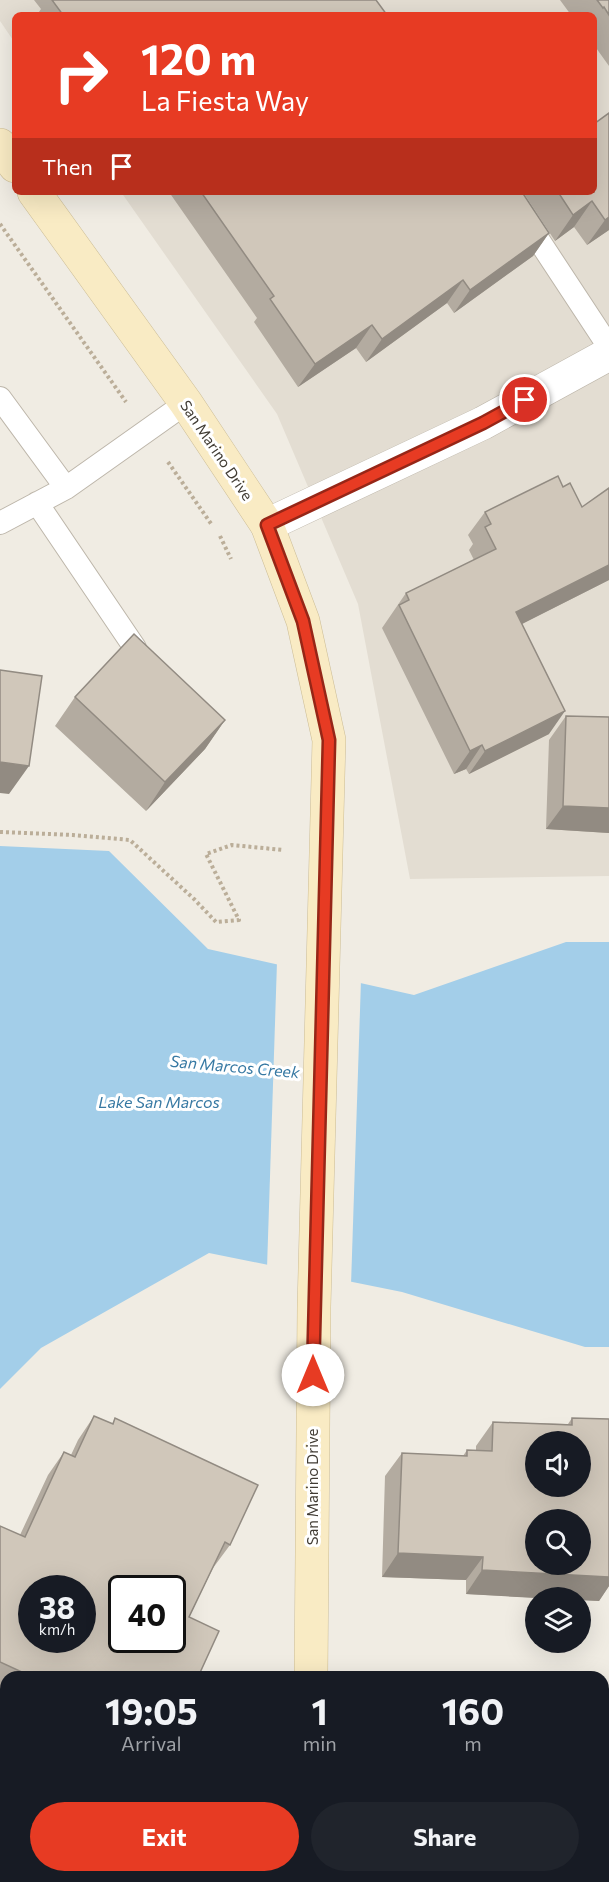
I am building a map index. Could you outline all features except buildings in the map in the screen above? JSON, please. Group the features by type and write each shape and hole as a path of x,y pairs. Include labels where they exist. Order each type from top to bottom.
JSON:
{"street":[{"path":"0,145 12,162"},
{"name":"San Marino Drive","path":"36,195 186,403 267,525 303,621 329,740 314,1307 311,1671"},
{"path":"267,525 483,423 609,354"}],"lane":[{"path":"509,195 609,347"},
{"path":"0,398 66,488"},
{"path":"0,523 66,488 186,403"},
{"path":"37,503 135,648"}],"path":[{"path":"0,224 220,537 235,567"},
{"path":"0,832 129,840 194,898 216,922 239,920 206,854 232,845 290,851"}],"shaded area":[{"path":"0,0 609,0 609,876 410,879 358,604 277,414 123,195 597,195 597,12 12,12 12,39 0,21"}],"water":[{"name":"Lake San Marcos","path":"0,846 109,851 208,949 414,995 566,942 609,942 609,1347 585,1347 402,1292 209,1253 41,1348 0,1389"}],"pier":[{"path":"277,962 361,980 351,1285 267,1268"}],"route":[{"path":"313,1375 329,740 303,621 267,525 483,423 525,400"}],"water label":[{"name":"San Marcos Creek","path":"235,1066"}]}
